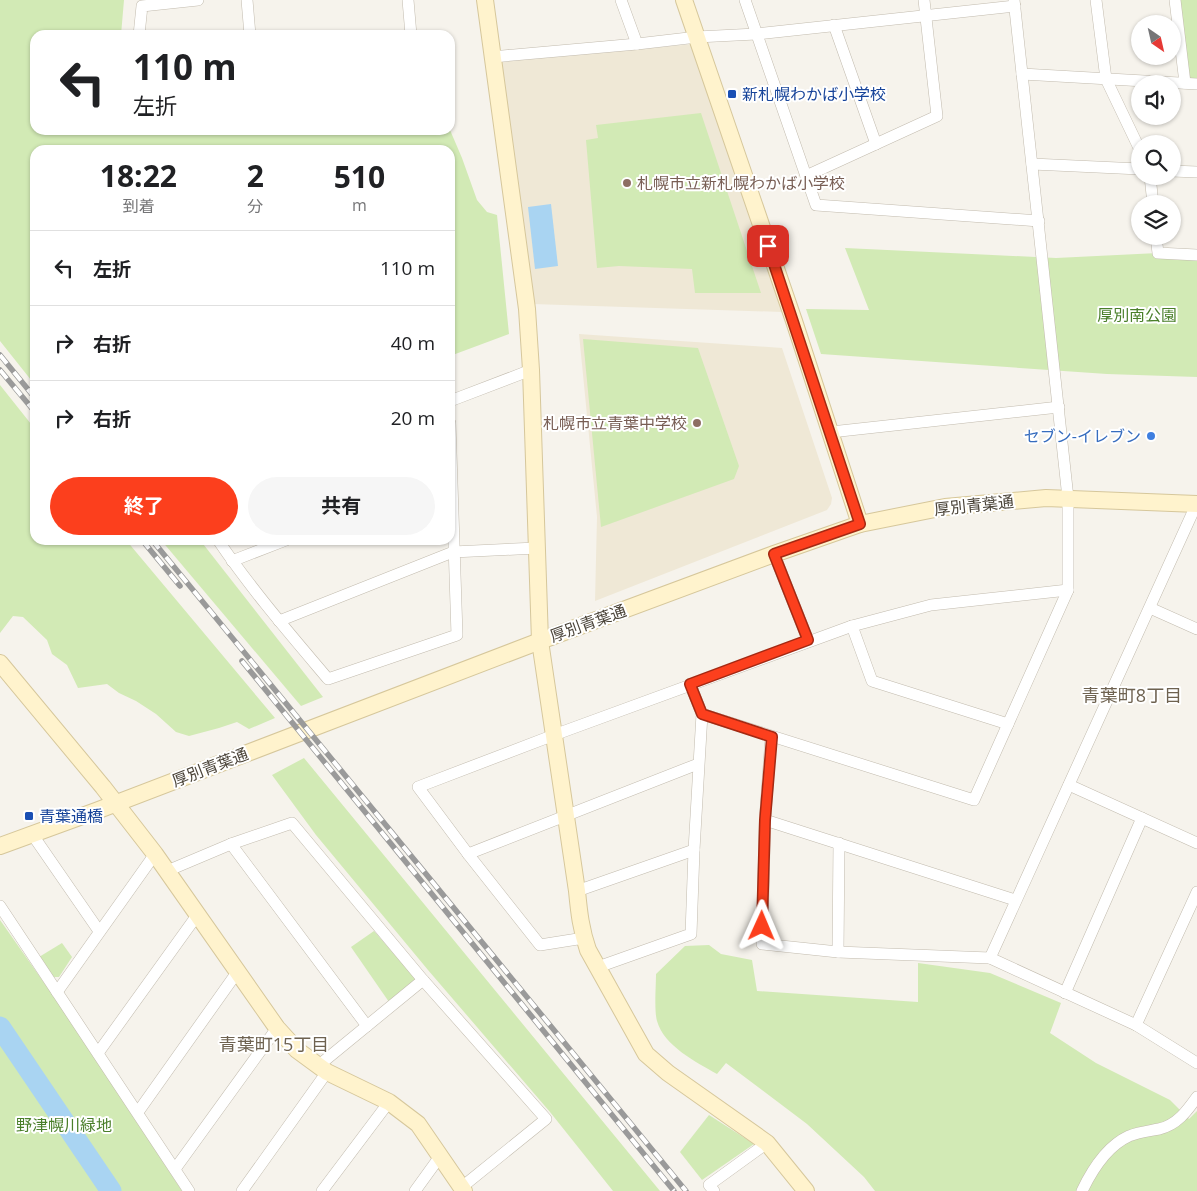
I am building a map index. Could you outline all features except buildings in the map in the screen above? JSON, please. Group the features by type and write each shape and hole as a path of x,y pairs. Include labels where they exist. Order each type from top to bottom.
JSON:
{"street":[{"path":"140,30 142,6 198,0"},
{"path":"247,0 250,30"},
{"path":"408,0 411,30"},
{"path":"484,0 527,309 531,370 540,641 577,891 580,924 588,950 646,1054 668,1073 767,1143 806,1191"},
{"path":"621,0 637,44"},
{"path":"684,0 860,524"},
{"path":"746,0 756,34 816,205 1038,221"},
{"path":"806,176 937,116 924,0"},
{"path":"1096,0 1106,79 1133,135"},
{"path":"1022,74 1191,83 1175,0"},
{"path":"492,57 697,37 756,34 926,16 1014,3 1068,498 1068,590 974,800 702,714"},
{"path":"834,25 876,144"},
{"path":"1032,164 1131,169"},
{"path":"1181,171 1197,172"},
{"path":"1157,245 1158,253 1197,255"},
{"path":"455,399 531,370"},
{"path":"830,432 1059,407"},
{"name":"厚別青葉通","path":"0,846 540,641 860,524 945,507 1046,498 1197,504"},
{"path":"990,958 1197,504"},
{"path":"221,545 232,561 328,679 456,635 453,545"},
{"path":"232,561 273,545"},
{"path":"280,621 453,552 537,548"},
{"path":"774,554 808,640"},
{"path":"584,938 540,945 418,787 808,640 852,626 931,605 1007,595 1068,590"},
{"path":"1150,608 1197,629"},
{"path":"852,626 872,681 1008,724"},
{"path":"0,663 116,803 155,854 277,1028 298,1050 323,1069 389,1102 418,1124 463,1189 546,1119 423,980 292,824 231,844 167,871"},
{"path":"598,967 691,934 702,714 690,684"},
{"path":"772,737 765,820 762,944 838,952 990,958 1136,1025 1197,1062"},
{"path":"468,854 698,764"},
{"path":"1069,785 1197,843"},
{"path":"1065,993 1142,818"},
{"path":"765,820 1015,900"},
{"path":"32,834 99,931"},
{"path":"838,952 839,843"},
{"path":"231,844 367,1026"},
{"path":"577,891 694,850"},
{"path":"57,992 155,854"},
{"path":"1136,1025 1197,892"},
{"path":"0,906 189,1191"},
{"path":"98,1053 198,914"},
{"path":"138,1112 238,972"},
{"path":"242,1191 323,1069 367,1026 423,980"},
{"path":"175,1169 277,1028"},
{"path":"1082,1191 1089,1176 1117,1143 1129,1136 1162,1128 1176,1122 1197,1097"},
{"path":"322,1191 389,1102"},
{"path":"714,1191 709,1185 767,1143"},
{"path":"415,1191 441,1155"}],"shaded area":[{"name":"札幌市立新札幌わかば小学校","path":"694,44 782,312 532,304 497,62"},
{"name":"札幌市立青葉中学校","path":"579,334 782,348 832,498 827,510 595,601 597,517"}],"green space":[{"path":"0,0 124,0 121,30 30,30 30,135 452,135 477,200 487,212 497,215 509,334 455,354 455,145 30,145 30,379 0,341"},
{"path":"1175,0 1197,0 1197,84 1185,83 1181,50 1181,15 1177,15"},
{"path":"701,113 761,293 695,293 692,269 619,266 597,268 586,140 598,138 596,125"},
{"name":"厚別南公園","path":"845,248 1056,258 1158,253 1197,255 1197,377 1107,374 821,354 806,309 869,310"},
{"path":"583,339 698,348 739,466 734,479 601,527"},
{"path":"0,385 30,423 30,545 130,545 275,718 249,729 237,722 189,736 176,732 156,714 107,684 78,688 67,665 52,654 47,640 23,617 13,616 0,633"},
{"path":"165,545 204,545 323,697 301,706"},
{"path":"304,758 660,1191 613,1191 550,1112 428,970 316,835 272,775"},
{"name":"野津幌川緑地","path":"0,920 73,1024 182,1191 0,1191"},
{"path":"374,931 416,979 389,1002 351,947"},
{"path":"62,943 72,957 59,977 53,977 39,957"},
{"path":"709,945 721,954 752,960 757,991 918,1002 918,963 990,973 1061,1003 1050,1033 1096,1063 1170,1100 1189,1119 1197,1111 1197,1191 875,1191 864,1177 807,1124 726,1063 717,1074 682,1052 666,1038 657,1021 656,974 685,946"},
{"path":"709,1115 754,1144 702,1180 680,1152"}],"water":[{"path":"551,204 558,266 535,269 528,207"}],"waterway":[{"path":"0,1027 111,1191"}],"railway":[{"path":"0,355 30,392"},
{"path":"0,370 30,406"},
{"path":"146,545 180,586"},
{"path":"156,545 686,1191"},
{"path":"242,661 674,1191"}],"place":[{"name":"新札幌わかば小学校","path":"732,94"},
{"name":"札幌市立新札幌わかば小学校","path":"627,183"},
{"name":"札幌市立青葉中学校","path":"697,423"},
{"name":"セブン-イレブン","path":"1151,436"},
{"name":"青葉通橋","path":"29,816"}],"district":[{"name":"青葉町8丁目","path":"1132,696"},
{"name":"青葉町15丁目","path":"274,1045"}],"route":[{"path":"762,926 765,820 772,737 702,714 690,684 808,640 774,554 860,524 768,246"}]}
